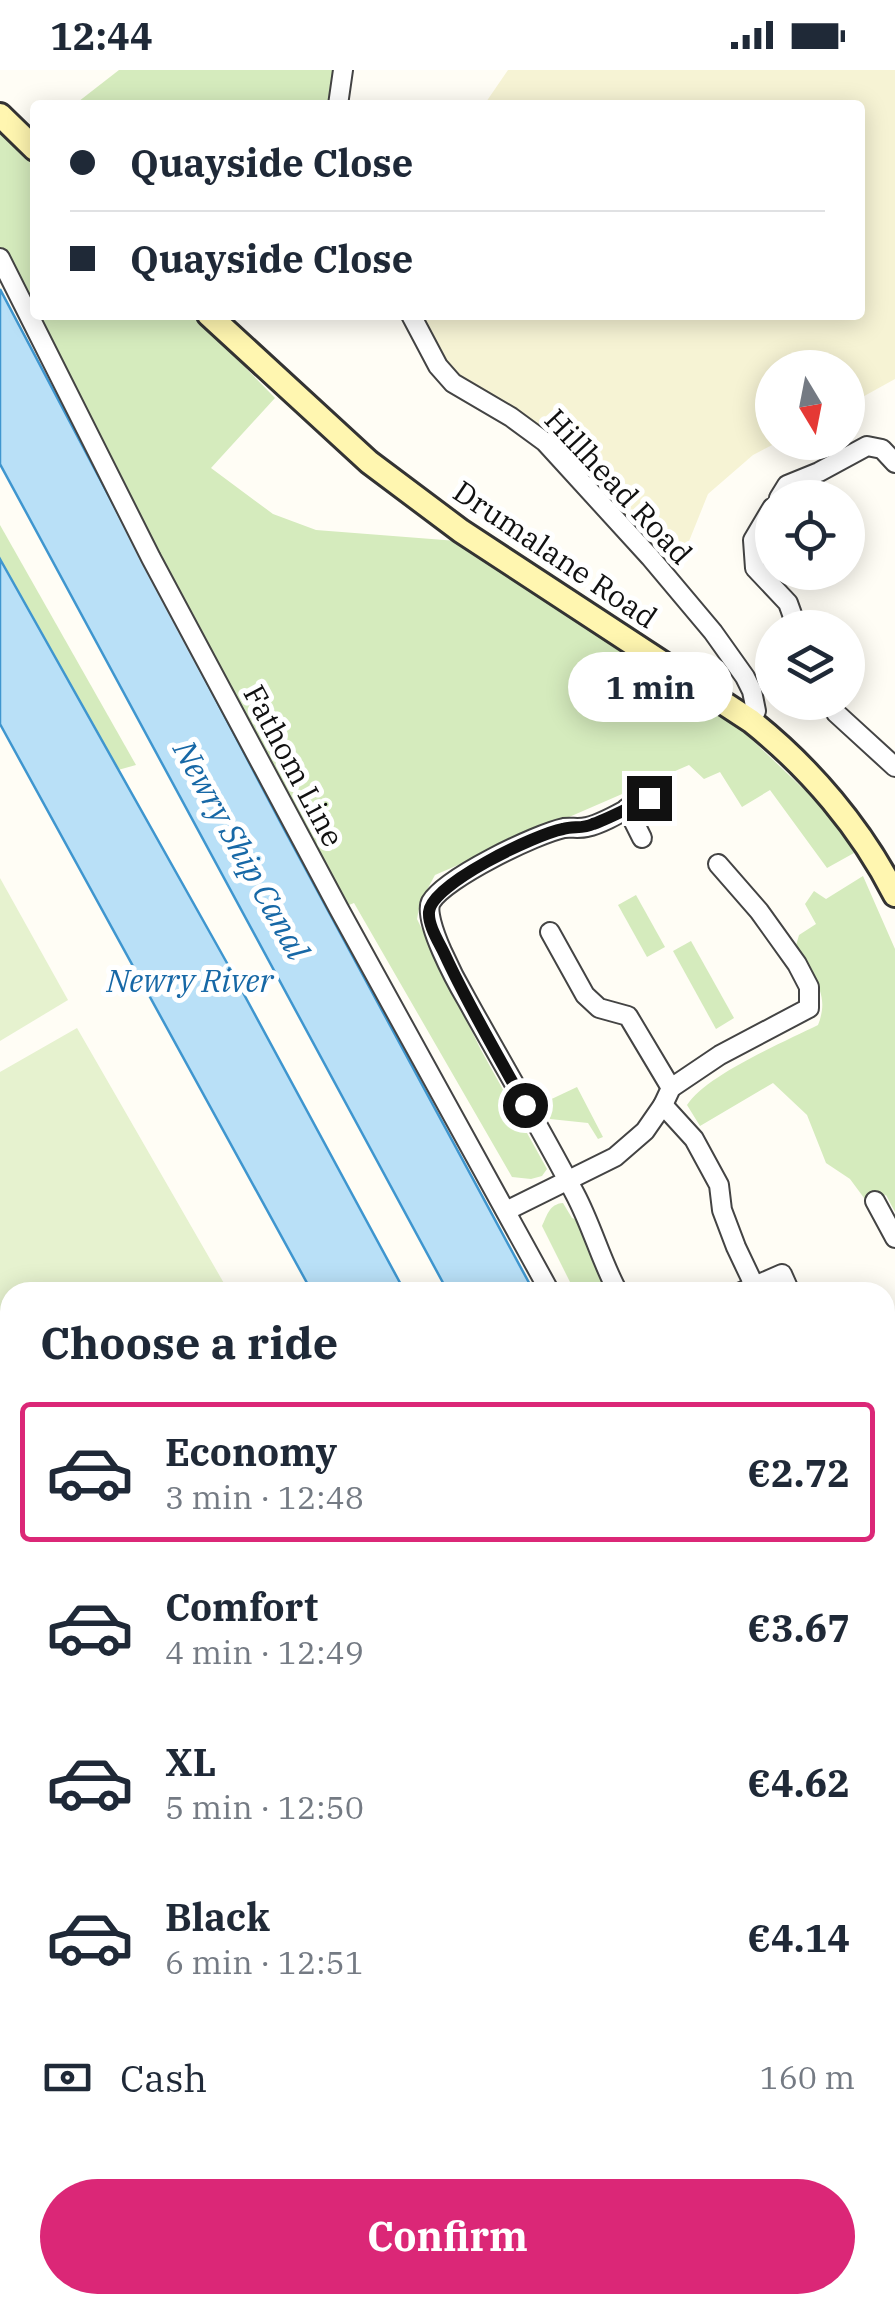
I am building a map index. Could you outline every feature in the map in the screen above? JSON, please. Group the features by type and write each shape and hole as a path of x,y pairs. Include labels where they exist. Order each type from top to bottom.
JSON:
{"main road":[{"path":"0,115 30,144"},
{"name":"Drumalane Road","path":"213,320 369,462 461,531 751,721 780,744 830,796 895,894"}],"street":[{"path":"339,100 343,70"},
{"name":"Fathom Line","path":"0,258 30,318"},
{"name":"Fathom Line","path":"31,320 151,558 545,1282"},
{"name":"Hillhead Road","path":"414,320 438,366 452,382 545,442 650,557 745,677 756,711 751,721"},
{"path":"799,480 867,446 882,449 895,463"},
{"path":"755,537 755,568"},
{"path":"776,590 791,610"},
{"path":"844,720 895,767"},
{"path":"613,1282 568,1182 459,986 428,917 430,903 442,891 503,853 542,835 588,827 649,798"},
{"path":"627,808 642,838"},
{"path":"506,1211 615,1157 644,1131 667,1096 720,1055 809,1008 809,988 797,964 718,864"},
{"path":"550,932 586,996 600,1008 628,1016 667,1096 720,1185 722,1210 746,1282"},
{"path":"876,1202 895,1238"},
{"path":"765,1282 782,1274 786,1282"}],"shaded area":[{"path":"508,70 895,70 895,379 865,396 865,350 755,350 755,454 708,494 677,571 490,404 453,383 413,320 865,320 865,100 487,100"}],"green space":[{"path":"119,70 342,70 338,100 80,100"},
{"path":"0,129 30,156 30,313 0,255"},
{"path":"34,320 199,320 275,398 211,468 273,514 316,530 470,542 746,734 835,819 854,853 827,868 770,790 742,807 720,772 704,779 689,765 435,875 420,903 417,919 481,1050 547,1169 542,1176 531,1179 512,1177 354,903 339,909"},
{"path":"0,525 136,765 118,770 0,560"},
{"path":"863,876 895,949 895,1212 886,1195 867,1202 850,1179 826,1163 807,1115 773,1083 700,1126 687,1105 728,1071 818,1025 821,994 795,949 799,935 816,924 805,904 814,891 826,899"},
{"path":"0,878 68,1000 0,1041"},
{"path":"636,895 665,947 647,957 618,905"},
{"path":"691,941 734,1018 716,1029 673,951"},
{"path":"77,1028 223,1282 0,1282 0,1072"},
{"path":"577,1087 603,1137 598,1139 588,1123 550,1119 541,1104"},
{"path":"563,1203 575,1219 604,1282 570,1282 542,1226 558,1204"}],"water":[{"name":"Newry Ship Canal","path":"0,289 284,829 529,1282 443,1282 0,464"},
{"name":"Newry River","path":"0,559 227,963 400,1282 307,1282 0,724"}],"route":[{"path":"525,1105 459,986 428,917 430,903 472,870 503,853 542,835 588,827 649,798"}]}
